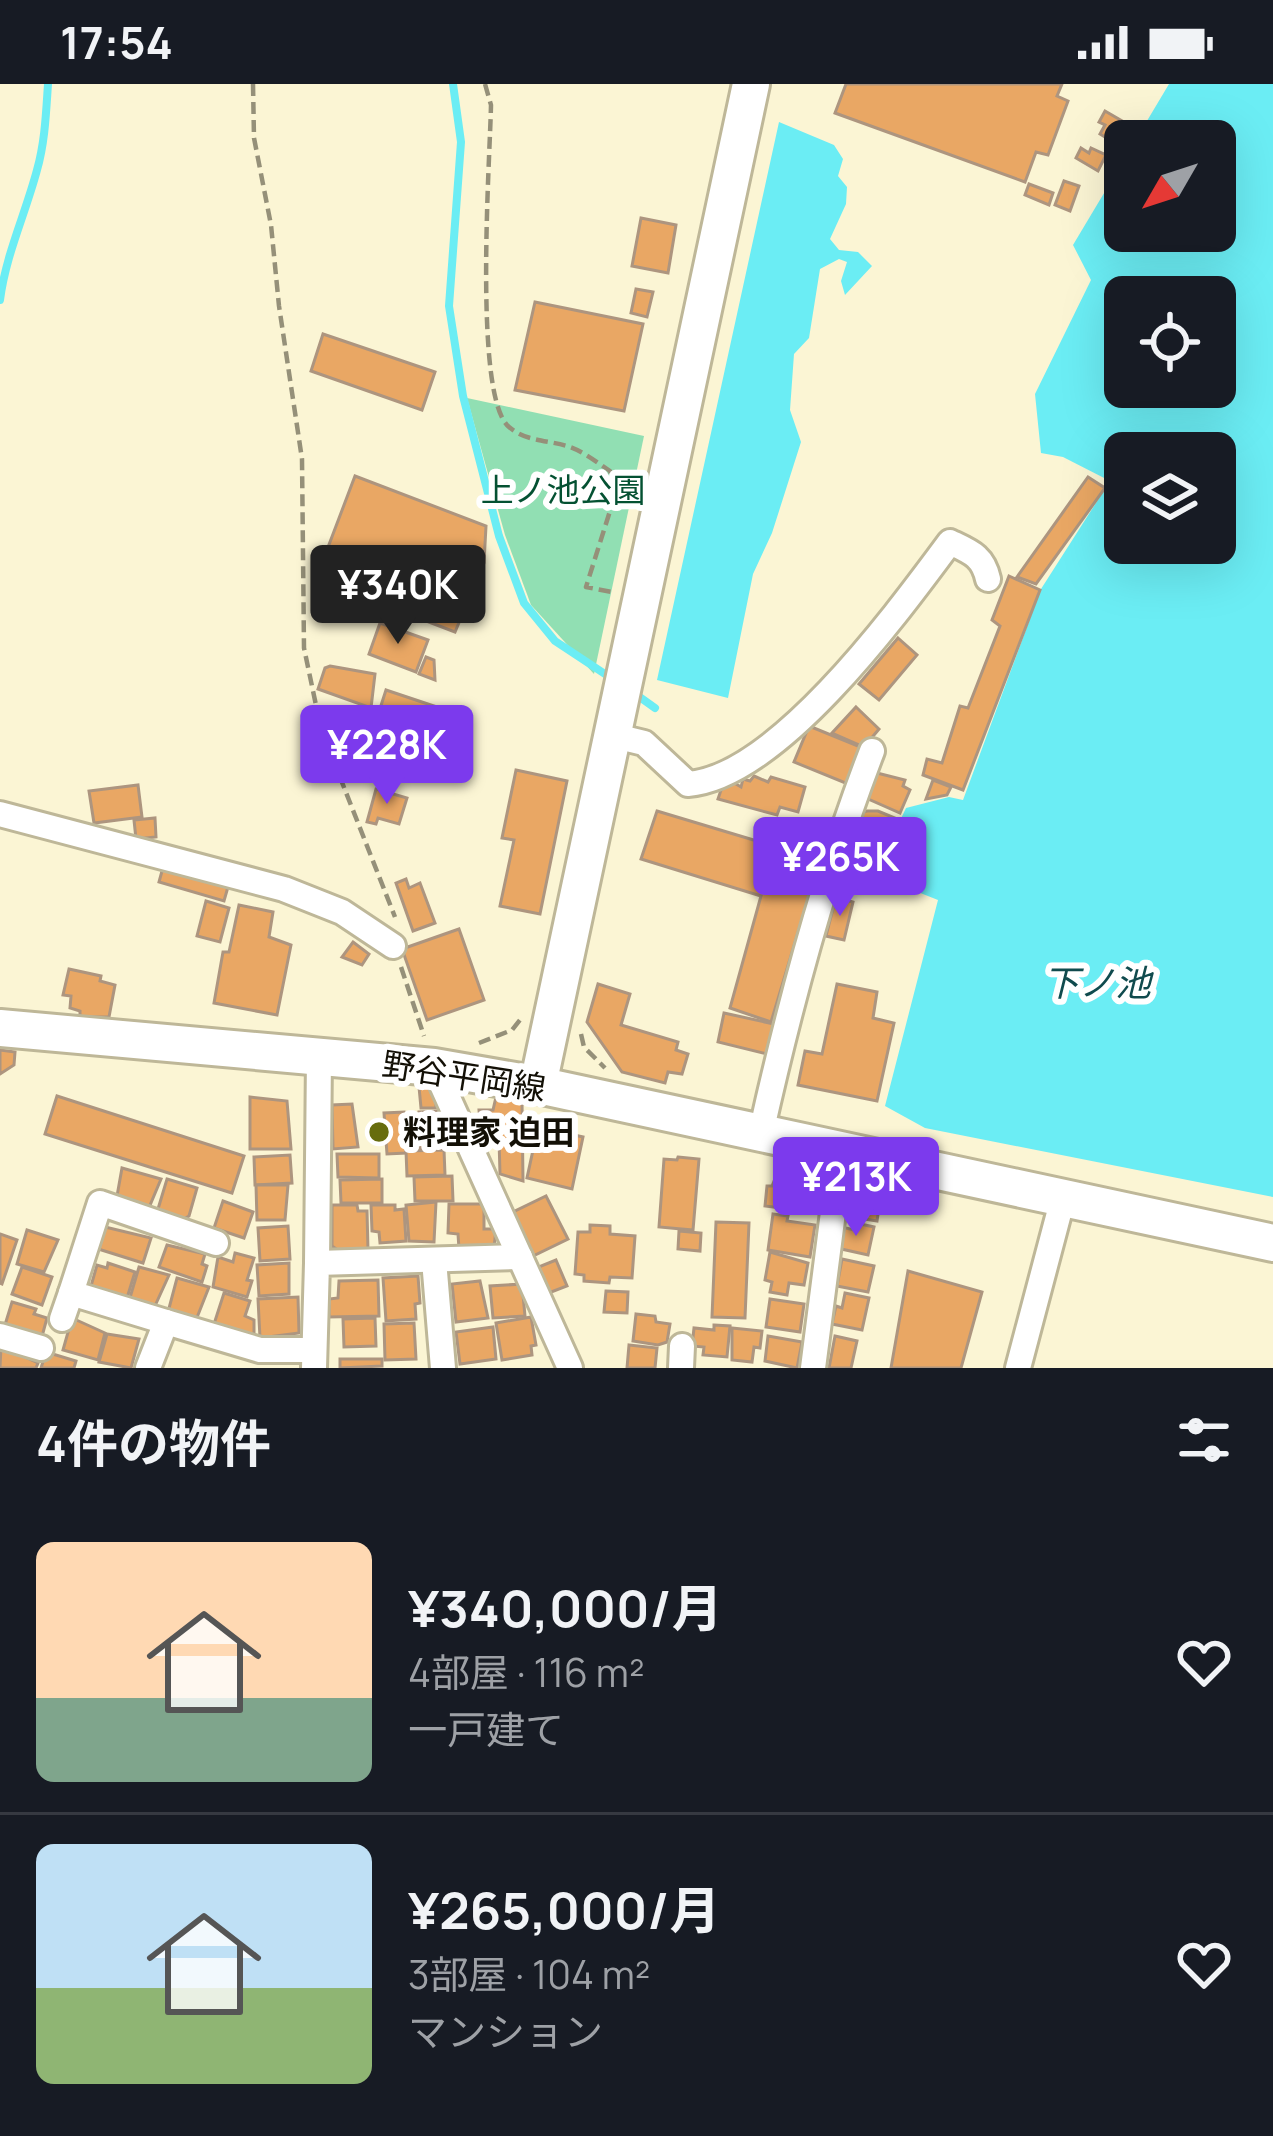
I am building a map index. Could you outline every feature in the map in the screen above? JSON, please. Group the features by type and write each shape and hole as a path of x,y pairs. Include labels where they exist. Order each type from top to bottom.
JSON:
{"main road":[{"path":"538,1085 751,84"},
{"name":"野谷平岡線","path":"0,1028 434,1067 538,1085 1273,1243"}],"street":[{"path":"611,735 644,743 688,784 707,782 744,761 817,704 886,628 950,542 975,553 984,562 988,579"},
{"path":"761,1133 785,1027 834,854 872,751"},
{"path":"0,814 284,889 342,912 393,946"},
{"path":"71,1293 260,1350 314,1359 319,1056"},
{"path":"434,1067 570,1368"},
{"path":"814,1368 811,1295 841,1150"},
{"path":"1018,1368 1063,1198"},
{"path":"62,1319 100,1203 204,1230"},
{"path":"316,1262 520,1257"},
{"path":"434,1260 443,1368"},
{"path":"148,1368 166,1322"},
{"path":"0,1336 40,1348"}],"path":[{"path":"253,84 254,139 272,225 302,460 304,648 321,729 399,929 393,946 434,1067"},
{"path":"485,84 490,106 486,294 492,393 506,426 528,438 574,448 610,471 616,492 586,587 617,593"},
{"path":"580,1031 584,1047 610,1074"}],"green space":[{"name":"上ノ池公園","path":"467,398 644,436 594,674 531,605 505,535"}],"water":[{"name":"下ノ池","path":"1169,84 1273,84 1273,1197 925,1128 885,1106 938,900 842,862 841,854 881,861 906,808 949,797 963,800 1041,589 1104,490 1104,564 1236,564 1236,432 1104,432 1104,478 1063,457 1041,453 1035,394 1091,280 1073,245 1104,193 1104,252 1236,252 1236,120 1148,120"},
{"path":"779,122 834,145 843,159 838,176 847,187 846,204 830,239 839,250 858,252 872,266 845,295 841,281 847,262 839,259 820,269 809,338 794,354 790,410 801,442 772,533 753,574 728,698 657,680"}],"building":[{"path":"846,84 1062,84 1057,96 1068,101 1048,155 1036,152 1025,182 835,113"},
{"path":"1105,111 1121,120 1104,120 1104,124 1099,122"},
{"path":"1081,148 1104,154 1098,171 1076,158"},
{"path":"1064,181 1079,186 1070,211 1055,205"},
{"path":"1029,184 1053,193 1049,205 1025,195"},
{"path":"641,218 676,225 668,273 632,266"},
{"path":"636,289 653,292 647,317 631,313"},
{"path":"535,302 643,324 624,411 515,390"},
{"path":"323,334 435,372 422,410 311,371"},
{"path":"355,476 486,526 484,563 455,632 316,579"},
{"path":"1088,477 1104,487 1036,584 1017,577"},
{"path":"1009,576 1040,590 963,790 923,775 927,759 942,763 960,706 968,708 1000,626 992,620"},
{"path":"380,623 428,640 416,672 369,654"},
{"path":"898,638 917,655 879,700 859,684"},
{"path":"426,657 434,660 435,680 419,674"},
{"path":"330,666 375,674 371,708 318,689"},
{"path":"386,690 434,706 431,716 437,718 431,736 377,718"},
{"path":"336,707 376,719 367,749 335,740 340,723 332,721"},
{"path":"856,707 879,729 864,747 832,733"},
{"path":"391,724 430,736 427,745 436,748 429,767 387,759 394,740 386,738"},
{"path":"809,726 863,748 848,784 794,762"},
{"path":"349,749 368,754 362,772 344,767"},
{"path":"516,770 567,781 540,914 500,906 514,840 502,838"},
{"path":"877,773 905,780 903,786 910,790 900,813 866,798"},
{"path":"754,776 805,787 798,812 780,807 777,815 718,799 731,781 741,787 743,779 750,781"},
{"path":"933,780 951,787 947,795 926,799"},
{"path":"138,785 142,817 94,823 89,791"},
{"path":"376,789 407,798 399,824 378,818 376,824 367,822"},
{"path":"657,811 820,860 771,1022 730,1008 761,896 641,859"},
{"path":"860,813 895,818 880,858 847,846"},
{"path":"155,818 156,837 136,839 134,820"},
{"path":"165,860 230,880 224,901 159,882"},
{"path":"406,879 409,888 420,883 435,923 413,931 396,883"},
{"path":"836,897 853,902 844,940 826,936"},
{"path":"206,901 229,908 220,942 197,936"},
{"path":"239,905 273,912 269,937 291,945 277,1015 214,1003 223,952 229,952"},
{"path":"459,929 484,1000 427,1020 402,949"},
{"path":"353,942 369,954 362,965 342,957"},
{"path":"69,969 101,976 100,981 115,985 109,1017 80,1017 80,1011 70,1008 71,996 63,995"},
{"path":"598,984 630,994 621,1025 678,1042 676,1050 688,1054 682,1074 668,1072 665,1083 622,1072 587,1022"},
{"path":"837,984 877,992 873,1018 894,1023 877,1101 798,1085 805,1051 822,1054"},
{"path":"724,1013 774,1024 767,1054 718,1042"},
{"path":"0,1050 15,1052 14,1065 0,1074"},
{"path":"432,1086 436,1108 421,1108 419,1087"},
{"path":"57,1096 244,1156 232,1193 45,1134"},
{"path":"250,1097 287,1101 291,1149 250,1149"},
{"path":"496,1097 522,1102 523,1181 500,1174 499,1139 481,1137 479,1110 493,1110"},
{"path":"352,1104 358,1147 333,1149 332,1105"},
{"path":"444,1111 445,1148 420,1149 419,1112"},
{"path":"404,1112 406,1153 387,1154 384,1113"},
{"path":"538,1127 583,1137 572,1189 527,1178"},
{"path":"444,1150 445,1175 407,1176 406,1151"},
{"path":"337,1154 379,1154 379,1178 338,1177"},
{"path":"290,1155 292,1183 255,1185 254,1157"},
{"path":"664,1159 699,1159 693,1230 659,1227"},
{"path":"122,1168 161,1179 148,1210 117,1196"},
{"path":"794,1173 825,1177 822,1213 790,1209"},
{"path":"777,1174 792,1175 789,1209 765,1206 767,1186 772,1186"},
{"path":"452,1176 453,1201 415,1201 414,1177"},
{"path":"167,1179 197,1188 189,1216 182,1220 158,1209"},
{"path":"382,1179 382,1203 341,1203 340,1180"},
{"path":"256,1185 288,1185 285,1220 257,1220"},
{"path":"845,1188 860,1190 859,1198 880,1201 877,1221 840,1215"},
{"path":"546,1196 568,1239 533,1256 511,1213"},
{"path":"223,1201 253,1212 244,1238 214,1228"},
{"path":"436,1202 434,1242 409,1241 406,1205"},
{"path":"449,1204 484,1204 484,1229 496,1229 494,1248 459,1249 458,1234 448,1233"},
{"path":"332,1205 357,1205 358,1211 367,1211 368,1250 339,1251 332,1246"},
{"path":"371,1205 404,1209 406,1241 380,1243 379,1232 372,1231"},
{"path":"773,1214 815,1225 810,1257 768,1250"},
{"path":"716,1222 749,1223 745,1318 712,1317"},
{"path":"856,1223 874,1227 868,1255 837,1248 842,1227 854,1230"},
{"path":"590,1225 610,1226 610,1234 635,1236 632,1278 610,1277 609,1283 584,1281 584,1275 575,1274 578,1232 590,1232"},
{"path":"101,1226 151,1238 143,1263 95,1248"},
{"path":"288,1226 290,1259 260,1261 258,1228"},
{"path":"27,1230 58,1240 44,1272 17,1264"},
{"path":"679,1231 701,1233 700,1251 678,1249"},
{"path":"0,1234 17,1240 2,1284 0,1283"},
{"path":"167,1245 205,1254 202,1282 159,1267"},
{"path":"770,1252 808,1263 804,1285 789,1283 787,1295 770,1292 772,1282 765,1280"},
{"path":"235,1253 254,1258 247,1297 213,1287 218,1257 233,1262"},
{"path":"842,1259 874,1266 868,1292 837,1286"},
{"path":"556,1260 567,1286 546,1294 536,1268"},
{"path":"108,1263 135,1272 127,1298 91,1286 97,1265 107,1268"},
{"path":"289,1263 289,1294 259,1296 257,1265"},
{"path":"22,1267 52,1277 42,1305 12,1294"},
{"path":"139,1267 169,1275 154,1308 129,1301"},
{"path":"908,1271 982,1292 961,1368 891,1368"},
{"path":"418,1276 416,1319 386,1321 383,1278"},
{"path":"177,1278 209,1287 196,1320 168,1312"},
{"path":"378,1280 379,1316 329,1317 329,1299 338,1298 339,1281"},
{"path":"480,1281 488,1318 456,1322 452,1284"},
{"path":"522,1284 525,1316 493,1318 490,1286"},
{"path":"606,1291 628,1292 627,1313 604,1312"},
{"path":"224,1293 250,1301 245,1316 254,1320 254,1337 214,1324"},
{"path":"845,1293 869,1298 862,1330 832,1324"},
{"path":"298,1297 299,1333 260,1338 258,1299"},
{"path":"770,1299 804,1304 800,1332 766,1327"},
{"path":"12,1302 36,1309 34,1314 47,1318 41,1340 4,1328"},
{"path":"636,1314 670,1324 667,1342 633,1341"},
{"path":"531,1317 536,1345 531,1346 532,1355 502,1360 496,1323"},
{"path":"72,1318 105,1333 98,1360 63,1350"},
{"path":"375,1318 376,1346 344,1347 343,1319"},
{"path":"414,1323 416,1359 385,1360 384,1324"},
{"path":"714,1325 730,1326 727,1357 703,1355 704,1347 692,1346 694,1328 714,1330"},
{"path":"493,1327 496,1359 460,1364 456,1332"},
{"path":"732,1328 762,1331 752,1362 732,1360"},
{"path":"107,1334 139,1339 131,1368 99,1362"},
{"path":"768,1336 802,1342 797,1368 765,1361"},
{"path":"835,1336 857,1341 851,1368 829,1368"},
{"path":"629,1345 657,1348 655,1368 627,1368"},
{"path":"1,1346 38,1363 36,1368 0,1368"},
{"path":"46,1352 76,1361 74,1368 41,1368"},
{"path":"340,1359 382,1359 382,1366 340,1368"}],"waterway":[{"path":"0,300 40,159 48,84"},
{"path":"453,84 461,142 449,306 463,396 499,536 524,603 555,641 611,678"},
{"path":"634,693 655,708"}],"place":[{"name":"料理家 迫田","path":"379,1132"}]}
